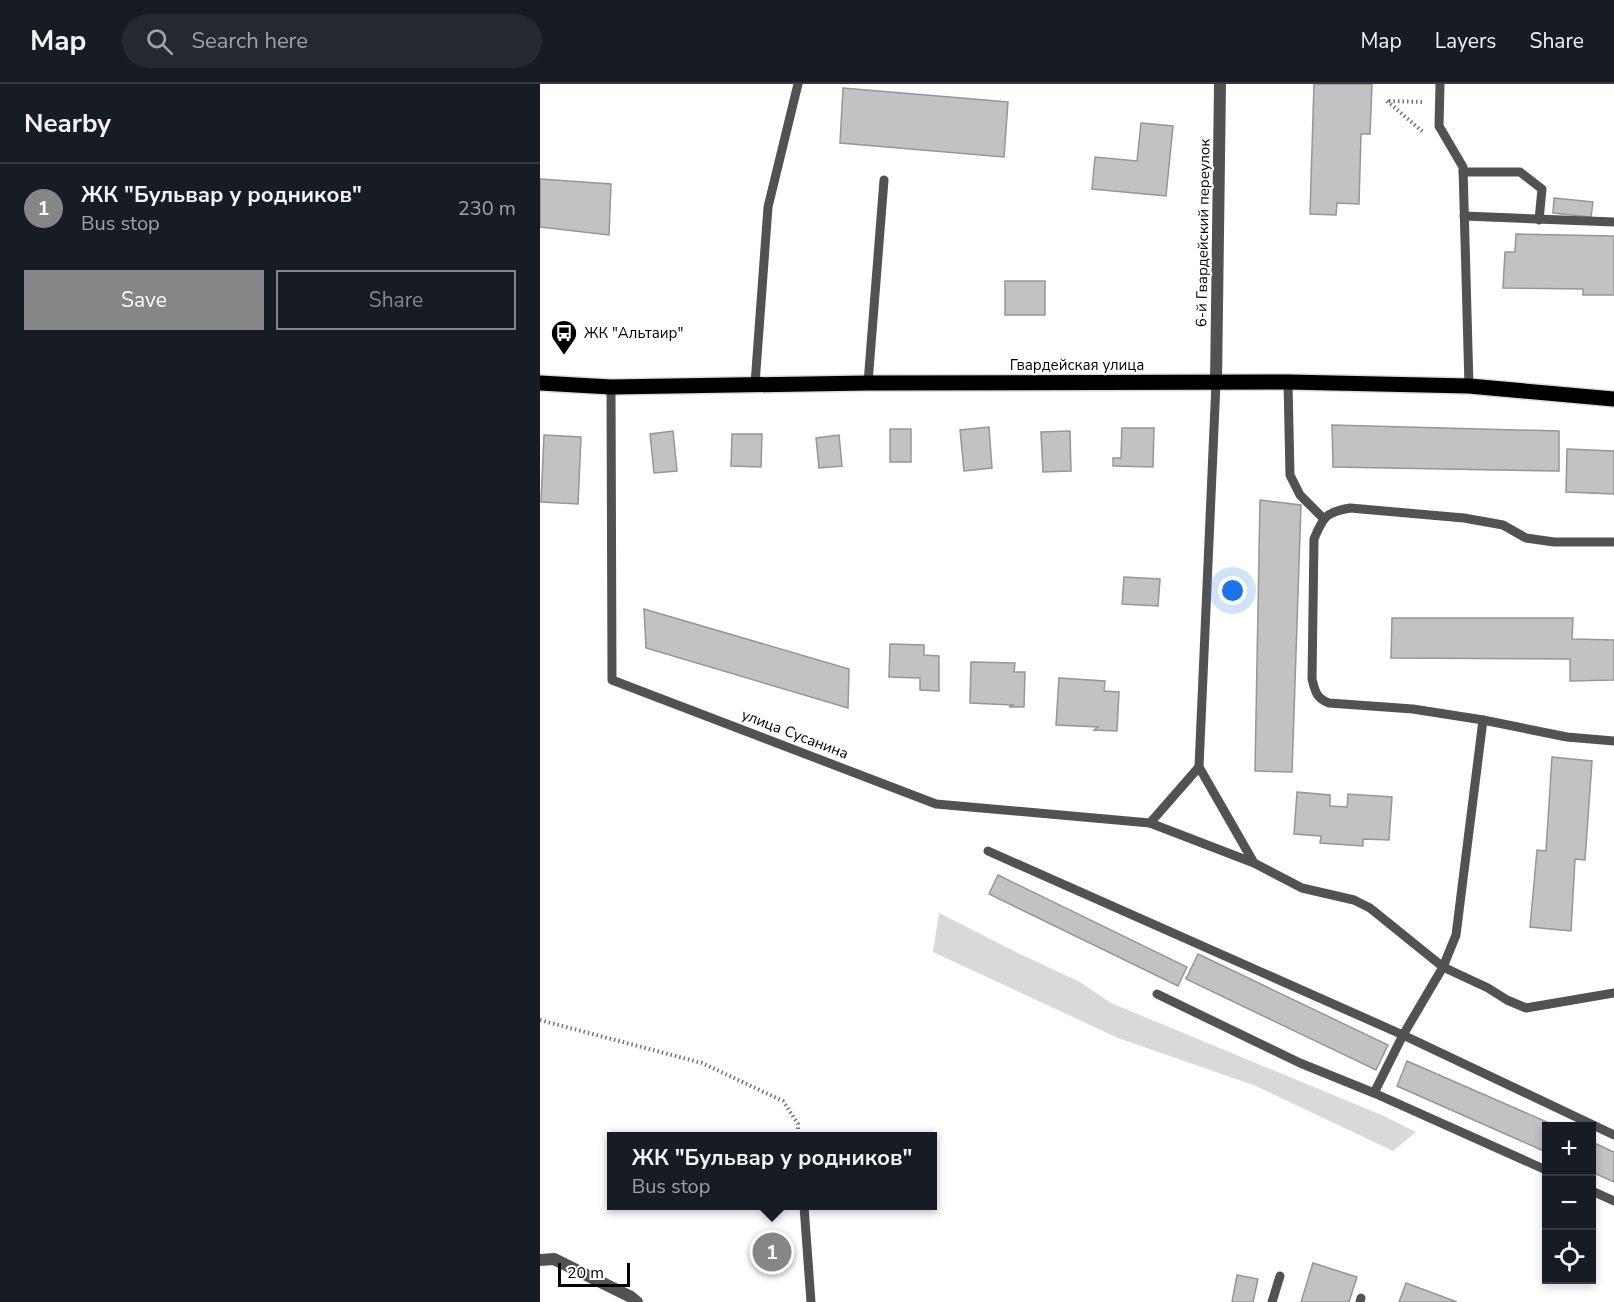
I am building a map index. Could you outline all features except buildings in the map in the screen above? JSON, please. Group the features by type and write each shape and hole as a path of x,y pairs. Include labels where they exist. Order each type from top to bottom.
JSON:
{"main road":[{"name":"Гвардейская улица","path":"540,383 611,387 868,383 1288,382 1469,386 1614,399"}],"street":[{"name":"6-й Гвардейский переулок","path":"1216,383 1220,84"},
{"path":"540,1260 554,1259 638,1302"}],"lane":[{"path":"755,384 768,207 798,84"},
{"path":"1440,84 1439,126 1463,167 1469,386"},
{"path":"1463,172 1520,172 1542,189 1539,220"},
{"path":"868,383 884,180"},
{"path":"1464,216 1614,222"},
{"path":"1288,382 1290,475 1300,495 1324,519"},
{"path":"1216,383 1199,767 1254,863"},
{"name":"улица Сусанина","path":"611,387 612,680 936,804 1150,823 1254,863 1302,888 1354,900 1370,908 1443,967 1526,1008 1614,993"},
{"path":"1614,542 1554,542 1526,538 1503,525 1464,518 1350,508 1332,511 1324,519 1314,539 1312,679 1315,693 1320,700 1329,703 1413,709 1567,737 1614,741"},
{"path":"1374,1093 1403,1035 1443,967 1456,935 1483,720"},
{"path":"1150,823 1199,767"},
{"path":"988,851 1403,1035 1614,1135"},
{"path":"1157,994 1300,1063 1374,1093 1542,1168"},
{"path":"1596,1193 1614,1201"},
{"path":"804,1210 811,1302"},
{"path":"1272,1302 1280,1276"}],"path":[{"path":"1387,101 1439,103"},
{"path":"540,1020 702,1063 783,1101 798,1124 798,1132"}],"shaded area":[{"path":"939,913 1080,982 1111,1003 1384,1116 1416,1132 1393,1151 1256,1086 1118,1038 933,952"}],"place":[{"name":"ЖК \"Альтаир\"","path":"564,356"},
{"name":"ЖК \"Бульвар у родников\"","path":"772,1252"}]}
